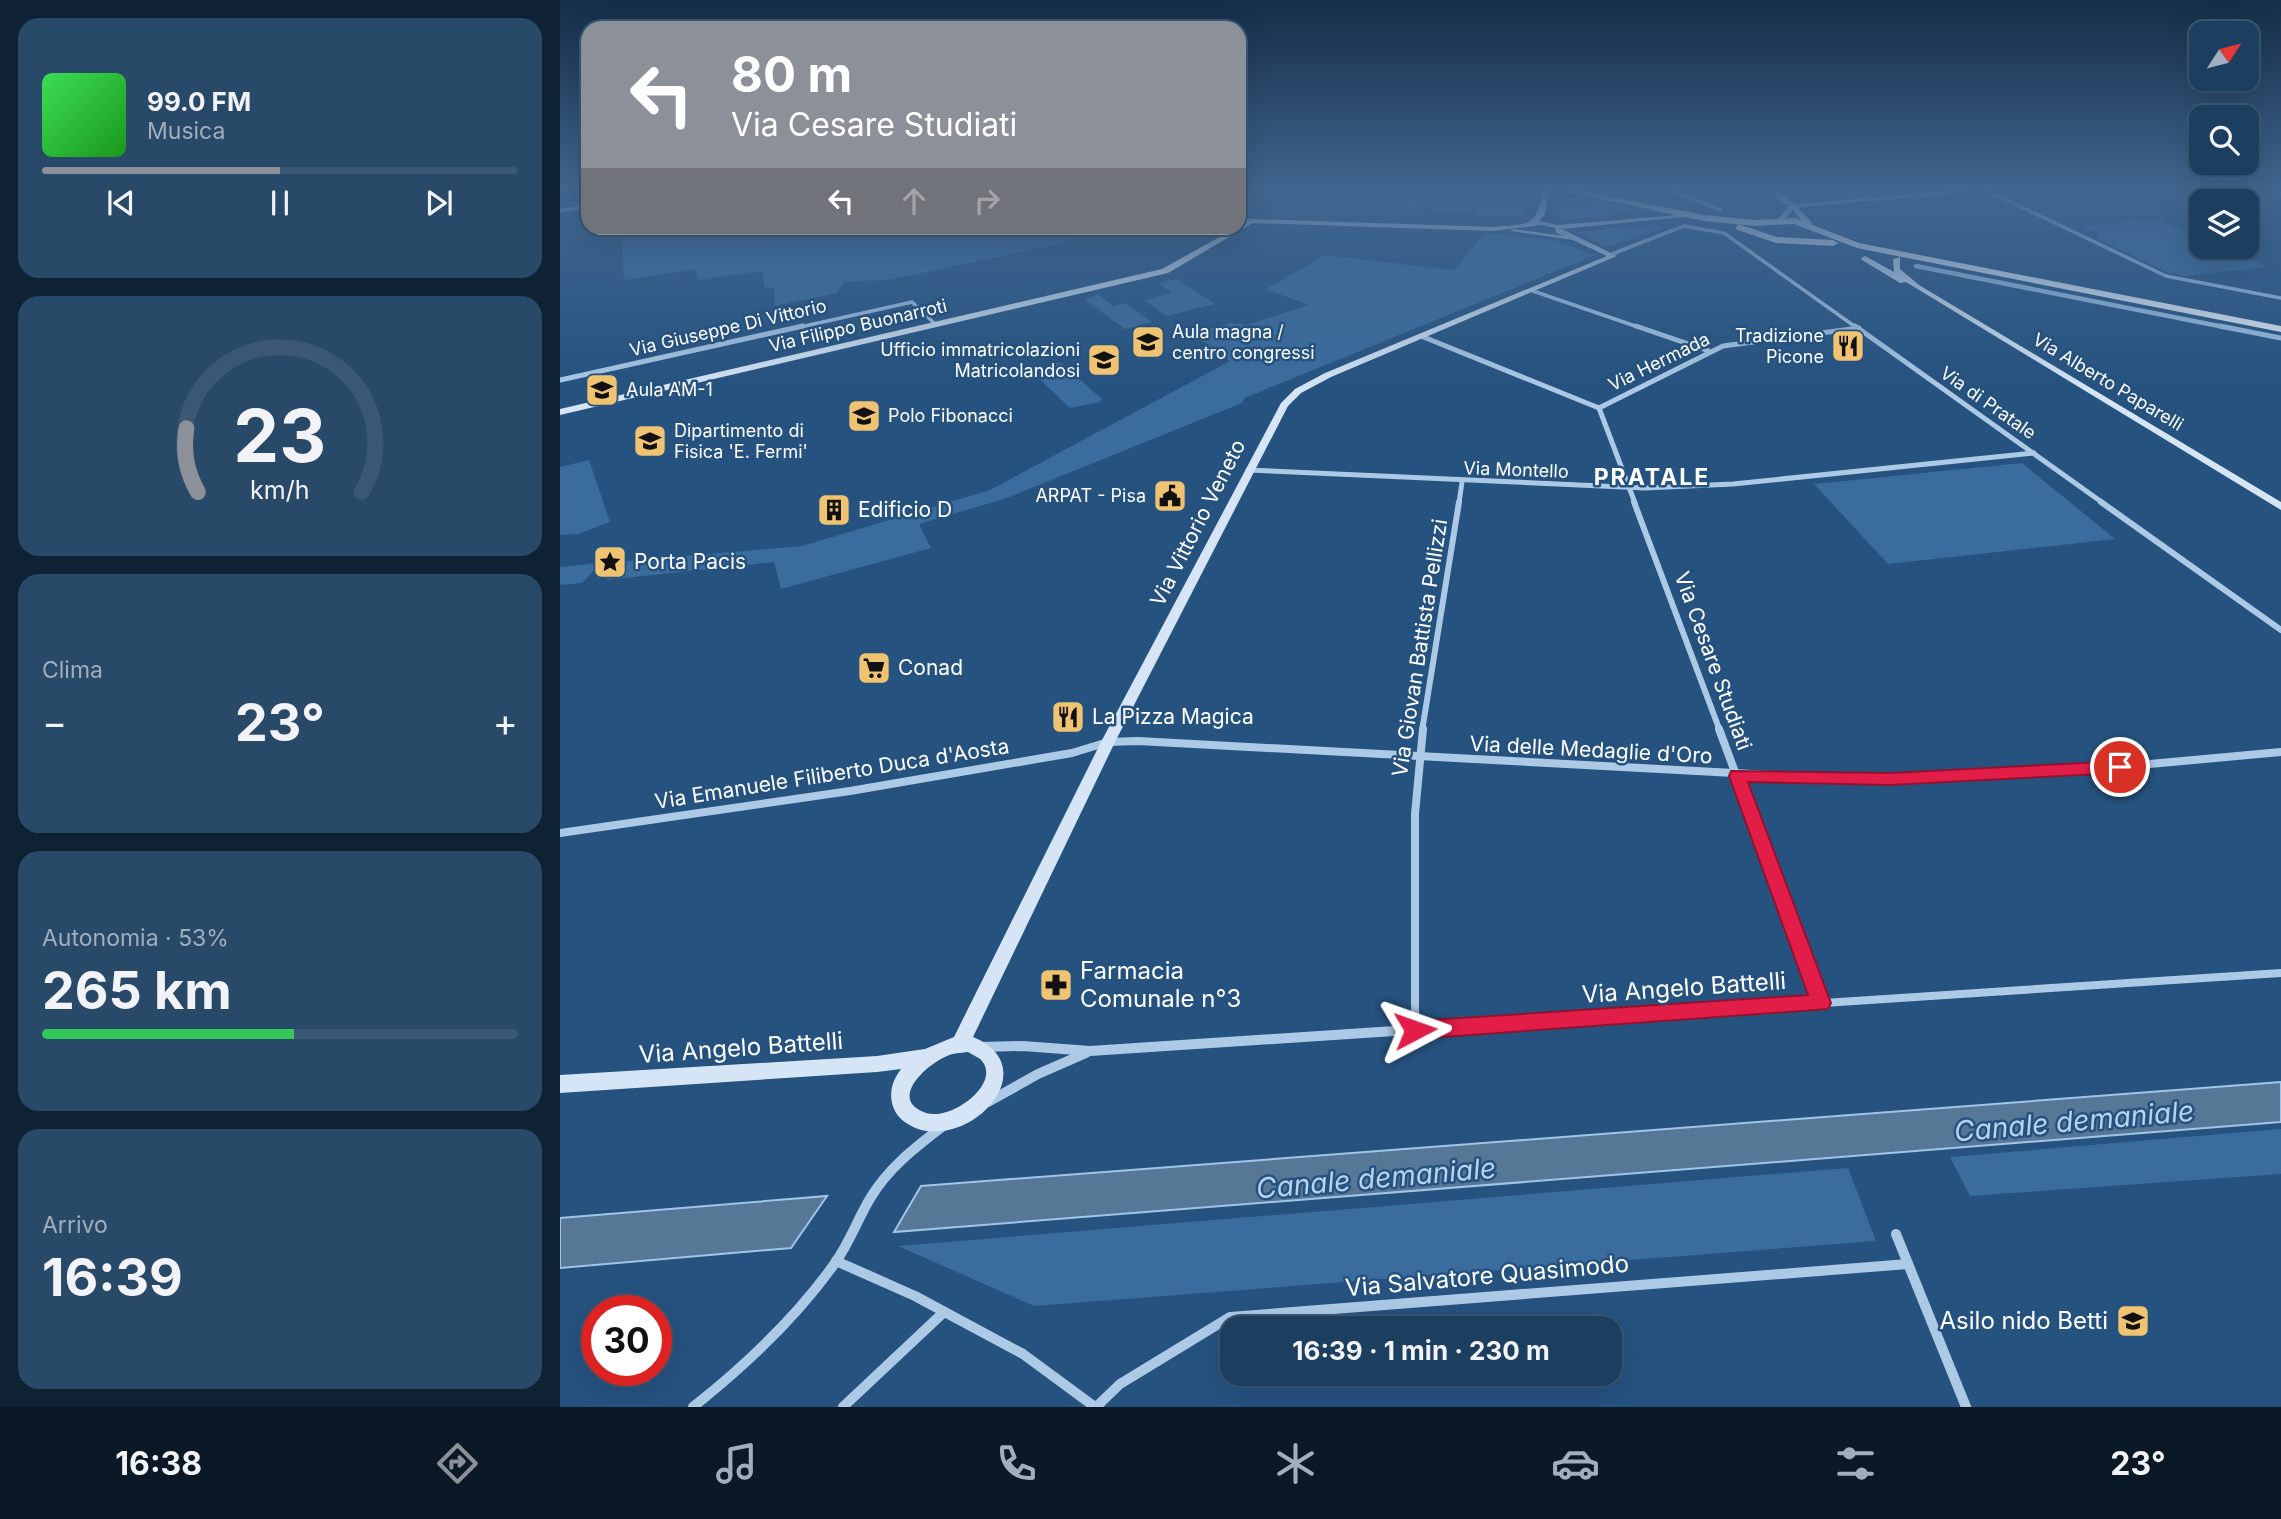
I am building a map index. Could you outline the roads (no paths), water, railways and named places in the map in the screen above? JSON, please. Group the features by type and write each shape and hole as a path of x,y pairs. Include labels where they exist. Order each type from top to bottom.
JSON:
{"main road":[{"name":"Via Filippo Buonarroti","path":"560,412 1169,270 1192,257"},
{"name":"Via Vittorio Veneto","path":"970,1045 1108,742 1248,470 1290,397 1328,375 1608,260 1610,257"},
{"path":"1919,257 2281,329"},
{"path":"1865,258 1881,261 1927,258"},
{"name":"Via Alberto Paparelli","path":"1865,258 2281,507"},
{"name":"Via Alberto Paparelli","path":"1897,260 1896,270 1916,287"},
{"path":"970,1045 994,1061 996,1073 989,1091 975,1109 947,1123 917,1120 902,1103 905,1079 924,1057 942,1047 970,1045"},
{"name":"Via Angelo Battelli","path":"560,1084 877,1064 924,1057"}],"street":[{"name":"Via di Pratale","path":"1758,257 2281,630"},
{"path":"2125,257 2166,276 2281,298"},
{"path":"1534,291 1709,351"},
{"name":"Via Giuseppe Di Vittorio","path":"560,380 912,302 935,324"},
{"name":"Via Hermada","path":"1630,488 1599,408 1709,351 1749,340 1859,328"},
{"path":"1421,337 1599,408"},
{"name":"Via Montello","path":"1248,470 1630,488 1733,484 2034,453"},
{"name":"Via Giovan Battista Pellizzi","path":"1415,1030 1415,814 1418,758 1462,482"},
{"name":"Via Cesare Studiati","path":"1630,488 1821,1003"},
{"name":"Via delle Medaglie d'Oro","path":"1108,742 1138,741 1737,776 1865,780 1965,778 2197,762 2281,752"},
{"name":"Via Emanuele Filiberto Duca d'Aosta","path":"560,833 930,777 1072,753 1108,742"},
{"name":"Via Angelo Battelli","path":"970,1045 1090,1051 2281,973"},
{"name":"Via Angelo Battelli","path":"975,1109 1038,1074 1090,1051"},
{"path":"693,1407 754,1357 836,1261 881,1182 903,1158 947,1123"},
{"path":"1896,1234 1966,1407"},
{"path":"836,1261 944,1312 1023,1354 1095,1407"},
{"name":"Via Salvatore Quasimodo","path":"1095,1407 1120,1384 1230,1317 1908,1264"},
{"path":"843,1407 944,1312"}],"water":[{"name":"Canale demaniale","path":"2281,1082 2281,1122 894,1232 921,1186"},
{"path":"827,1196 791,1248 560,1268 560,1218"}],"waterway":[{"path":"1916,266 2229,328"},
{"path":"2220,326 2281,338"}],"place":[{"name":"Aula magna / centro congressi","path":"1148,342"},
{"name":"Tradizione Picone","path":"1848,346"},
{"name":"Ufficio immatricolazioni Matricolandosi","path":"1104,360"},
{"name":"Aula AM-1","path":"602,390"},
{"name":"Polo Fibonacci","path":"864,416"},
{"name":"Dipartimento di Fisica 'E. Fermi'","path":"650,441"},
{"name":"ARPAT - Pisa","path":"1170,496"},
{"name":"Edificio D","path":"834,510"},
{"name":"Porta Pacis","path":"610,562"},
{"name":"Conad","path":"874,668"},
{"name":"La Pizza Magica","path":"1068,717"},
{"name":"Farmacia Comunale n°3","path":"1056,985"},
{"name":"Asilo nido Betti","path":"2133,1321"}],"district":[{"name":"PRATALE","path":"1652,477"}]}
